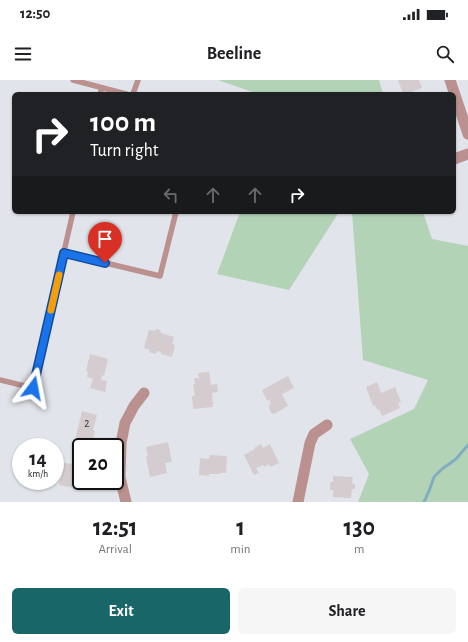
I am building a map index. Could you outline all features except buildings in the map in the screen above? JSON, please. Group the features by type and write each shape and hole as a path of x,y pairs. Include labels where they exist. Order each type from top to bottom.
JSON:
{"street":[{"path":"450,80 454,92"},
{"path":"456,98 468,134"},
{"path":"456,158 468,154"},
{"path":"126,502 120,477 120,444 125,423 134,406 144,393"},
{"path":"298,502 310,443 314,434 327,425"}],"lane":[{"path":"73,80 117,92"},
{"path":"134,92 138,80"},
{"path":"101,92 102,88"},
{"path":"0,380 33,388 73,214"},
{"path":"64,253 160,276 176,214"}],"green space":[{"path":"218,80 379,80 382,92 252,92"},
{"path":"239,214 338,214 289,290 217,274"},
{"path":"352,214 424,214 432,239 468,246 468,502 358,502 369,474 350,439 414,409 428,380 363,360"}],"waterway":[{"path":"424,502 434,477 456,459 468,445"}],"slow traffic":[{"path":"51,310 59,275"}],"route":[{"path":"33,388 64,253 105,263"}]}
